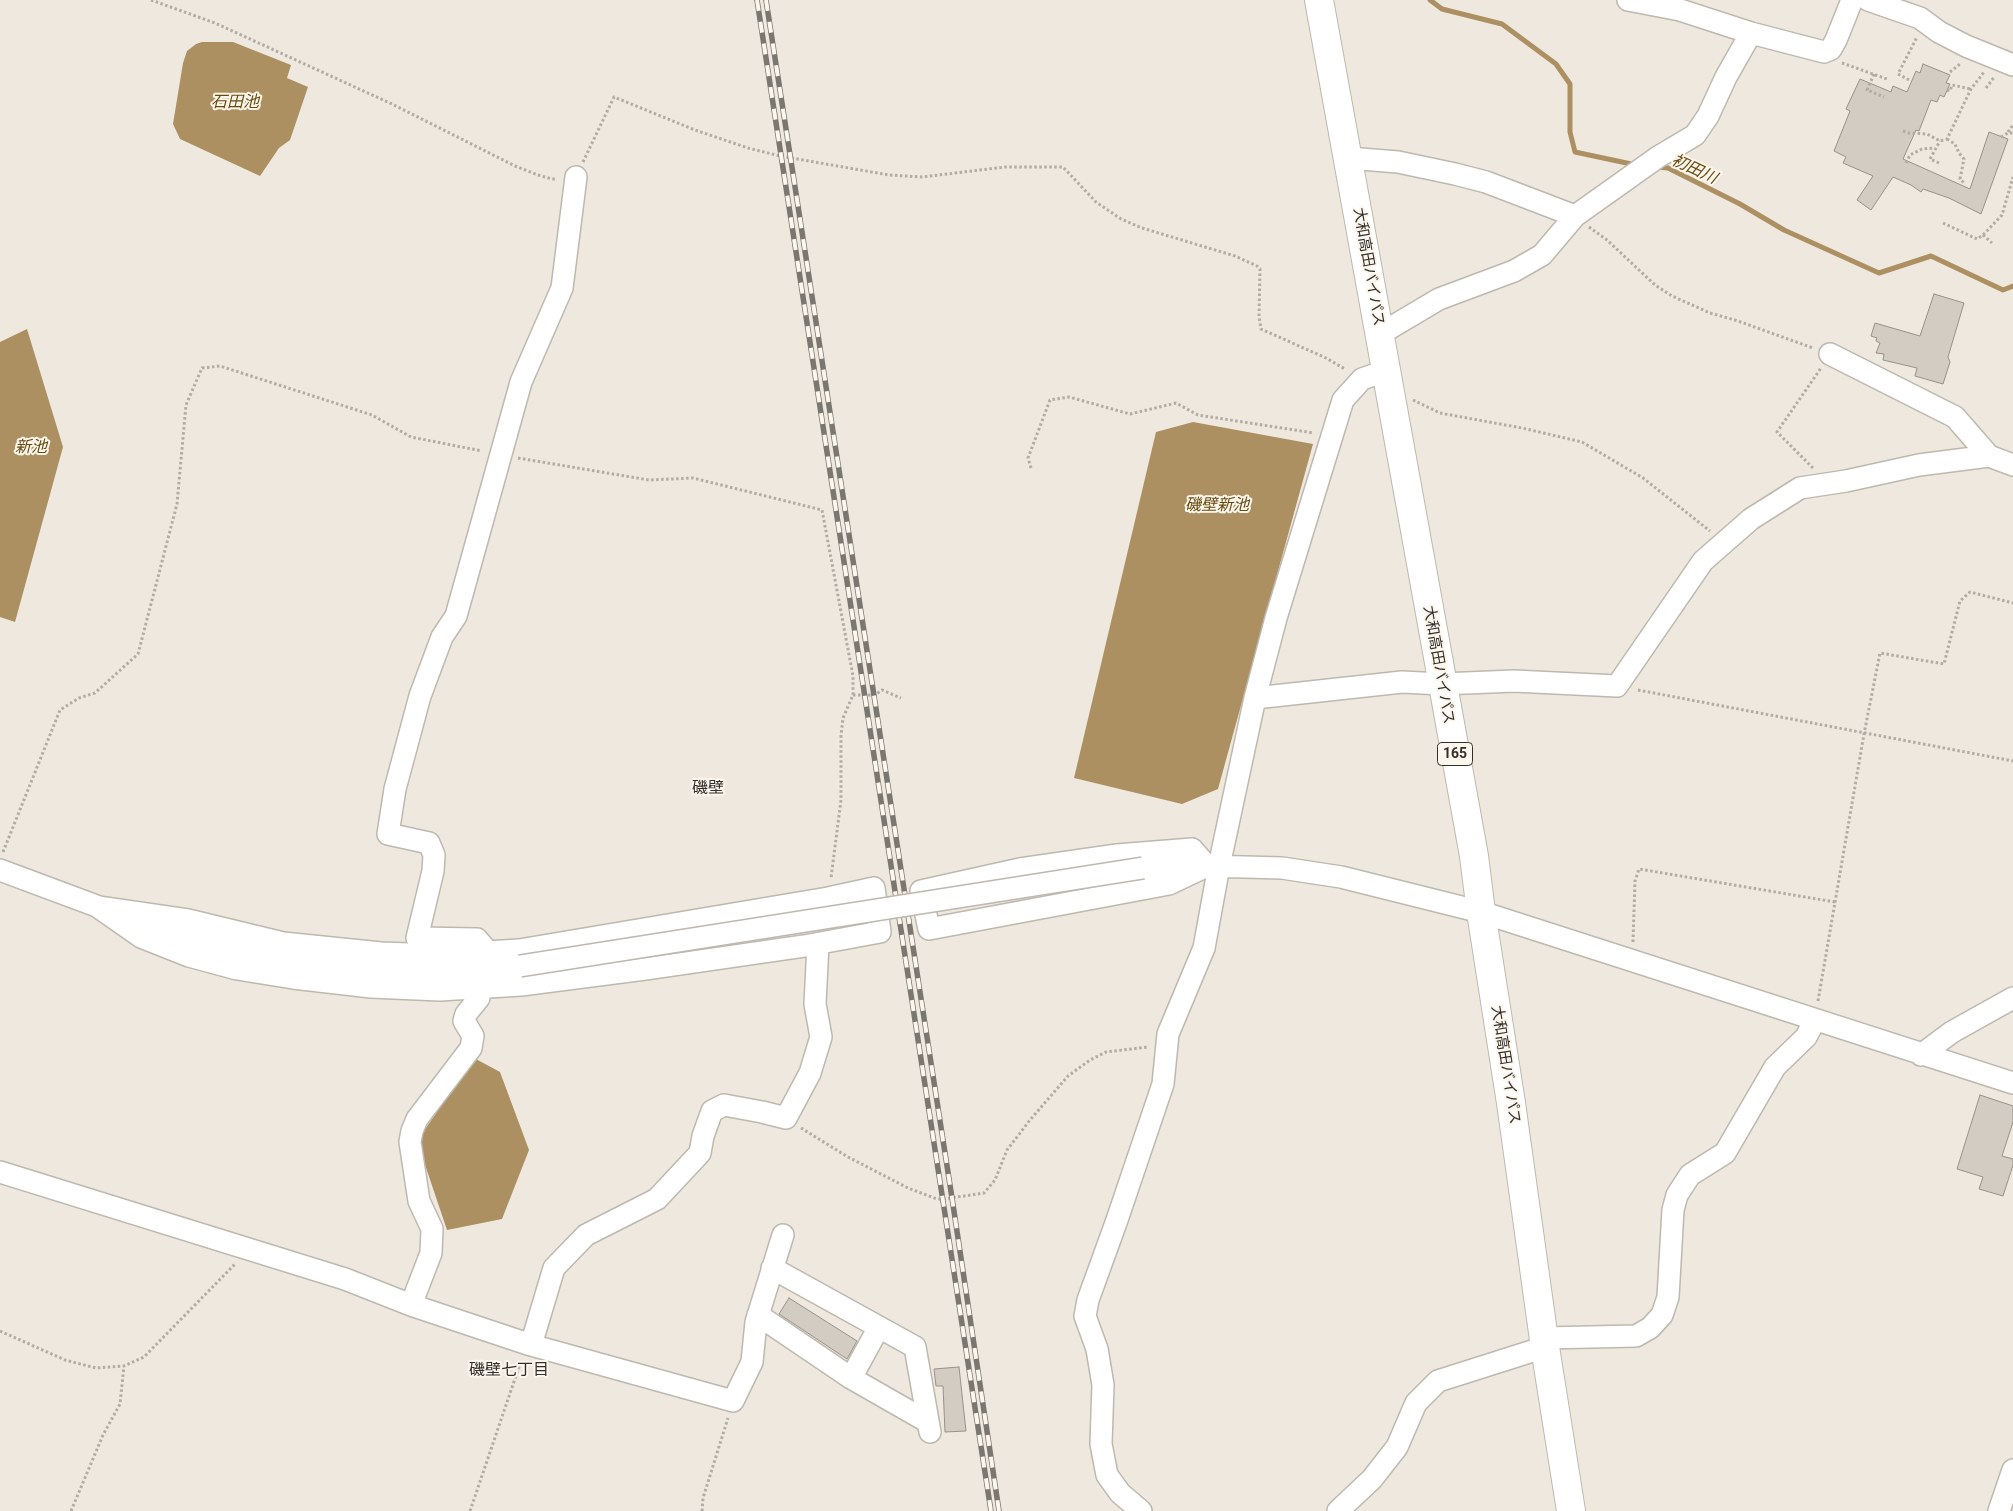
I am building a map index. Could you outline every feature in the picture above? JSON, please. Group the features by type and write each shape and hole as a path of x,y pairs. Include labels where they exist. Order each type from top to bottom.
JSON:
{"highway":[{"name":"大和高田バイパス","path":"1319,0 1380,334 1373,375 1390,398 1474,856 1544,1342 1571,1511"}],"street":[{"path":"1633,1 1680,10 1824,52 1830,49 1836,40 1852,0"},
{"path":"1868,0 1920,18 1939,32 2005,70"},
{"path":"1380,334 1439,299 1514,271 1542,255 1575,216 1658,157 1695,135 1708,116 1726,77 1751,32"},
{"path":"1348,158 1398,162 1455,174 1486,182 1575,216"},
{"path":"489,953 477,939 417,938 433,871 434,855 429,843 388,834 395,789 420,696 442,637 456,616 521,382 562,288 576,177"},
{"path":"1830,354 1955,416 1989,456"},
{"path":"1141,1511 1120,1493 1107,1475 1101,1444 1103,1385 1097,1349 1085,1316 1088,1300 1163,1084 1168,1034 1204,948 1213,866 1255,698 1276,618 1343,400 1373,375"},
{"path":"1255,698 1402,682 1442,684 1514,681 1617,686 1703,561 1751,519 1800,488 1830,484 1919,465 1989,456 2013,465"},
{"path":"1192,849 1213,866 1169,884 929,929 921,891 1020,869 1116,855 1192,849"},
{"path":"0,870 173,933 226,948 313,965 374,971 454,970 520,966 1144,868 1213,866 1282,868 1341,877 1481,912 2013,1084"},
{"path":"874,888 880,932 818,944 645,969 521,985 440,990 371,987 293,978 237,968 188,956 141,936 98,907 188,920 283,943 400,954 438,955 489,953 584,940 828,898 874,888"},
{"path":"529,1344 554,1268 586,1235 657,1199 700,1154 703,1136 712,1111 724,1106 786,1118 810,1072 821,1037 815,1004 818,944"},
{"path":"411,1305 431,1253 432,1229 419,1201 410,1142 412,1131 417,1119 471,1048 473,1036 464,1021 466,1014 478,998 480,988"},
{"path":"1921,1055 1952,1032 2013,998"},
{"path":"1338,1511 1372,1479 1397,1447 1416,1403 1438,1381 1544,1342 1636,1336 1656,1322 1662,1315 1668,1297 1674,1210 1677,1195 1690,1176 1725,1153 1775,1067 1806,1037 1815,1020"},
{"path":"0,1172 250,1248 345,1279 411,1305 529,1344 733,1401 752,1362 756,1322 783,1235"},
{"path":"758,1316 929,1427 915,1347 772,1268"},
{"path":"851,1378 879,1327"},
{"path":"1999,1511 2013,1470"}],"path":[{"path":"151,0 216,22 392,104 515,166 552,179 576,177 614,97 695,130 748,148 780,156 889,175 922,177 1005,167 1063,167 1096,202 1121,220 1235,256 1257,266 1260,269 1259,318 1261,329 1326,358 1373,375"},
{"path":"1909,80 1898,74 1922,26 1928,24"},
{"path":"1824,52 1848,66 1887,79"},
{"path":"1950,72 1964,61"},
{"path":"1947,139 1971,88 1986,70"},
{"path":"1986,88 1991,80 2005,70"},
{"path":"1874,74 1867,90 1884,98"},
{"path":"1947,90 1950,91 1952,85 1971,88"},
{"path":"2001,137 2008,133 2013,125"},
{"path":"1903,131 1926,134 1940,141"},
{"path":"2008,133 2013,134"},
{"path":"1939,163 1930,159 1940,141 1947,139 1955,144 1959,154 1964,159 1960,179 1965,184"},
{"path":"1906,163 1910,155 1922,149 1935,148"},
{"path":"1943,223 1977,239 2002,215 2013,177"},
{"path":"1575,216 1607,240 1655,285 1672,296 1710,313 1744,323 1830,354 1777,432 1830,484"},
{"path":"1983,235 1992,243"},
{"path":"0,860 60,710 80,698 96,693 138,654 177,504 186,405 202,368 220,366 372,415 411,437 501,455 648,480 693,478 822,510 853,676 853,695 843,718 841,736 841,800 828,898"},
{"path":"1031,468 1028,458 1050,400 1069,397 1130,414 1176,403 1198,415 1332,436"},
{"path":"1390,398 1412,400 1440,413 1522,428 1582,442 1643,478 1724,542"},
{"path":"1815,1020 1864,734 1880,653 1944,664 1960,601 1970,592 2013,603"},
{"path":"1617,686 2013,761"},
{"path":"853,695 875,695 882,690 901,698"},
{"path":"1632,961 1635,881 1639,869 1835,902"},
{"path":"786,1118 848,1157 908,1188 937,1199 984,1193 995,1180 1007,1150 1068,1076 1090,1060 1106,1052 1167,1044"},
{"path":"0,1331 65,1360 96,1368 124,1366 144,1357 250,1248"},
{"path":"470,1511 529,1344"},
{"path":"71,1511 104,1435 120,1404 124,1366"},
{"path":"702,1511 703,1498 733,1401"}],"water":[{"name":"石田池","path":"202,42 233,42 291,65 287,78 308,87 290,140 279,148 260,176 180,139 173,124 183,63 187,51"},
{"name":"新池","path":"27,329 63,447 15,622 0,617 0,342"},
{"name":"磯壁新池","path":"1193,422 1313,444 1218,789 1182,804 1074,778 1156,432"},
{"path":"474,1058 500,1072 529,1150 502,1219 447,1230 417,1141"}],"building":[{"path":"1923,64 1950,75 1946,83 1950,84 1944,97 1940,95 1937,102 1931,100 1919,131 1916,130 1903,159 1970,189 1989,132 2008,139 1981,214 1949,198 1923,189 1921,192 1893,177 1871,210 1857,200 1873,176 1843,163 1846,157 1834,151 1850,111 1846,109 1860,79 1891,92 1893,86 1907,92 1916,71 1920,73"},
{"path":"1934,294 1964,303 1948,357 1950,362 1943,384 1915,376 1917,368 1883,360 1884,354 1876,353 1880,343 1876,341 1877,338 1871,336 1875,323 1920,336"},
{"path":"1980,1095 2013,1106 2013,1122 2002,1156 2013,1159 2013,1165 2003,1196 1979,1189 1983,1177 1957,1169"},
{"path":"789,1298 857,1341 847,1359 779,1314"},
{"path":"959,1367 966,1431 945,1432 943,1386 936,1386 934,1369"}],"waterway":[{"name":"初田川","path":"1430,0 1442,9 1502,24 1556,64 1570,84 1570,132 1575,152 1636,165"},
{"name":"初田川","path":"1657,167 1668,168 1740,204 1784,230 1879,273 1931,256 2003,290 2013,286"}],"railway":[{"path":"757,0 991,1511"},
{"path":"766,0 999,1511"}],"district":[{"name":"磯壁","path":"708,789"},
{"name":"磯壁七丁目","path":"509,1371"}]}
